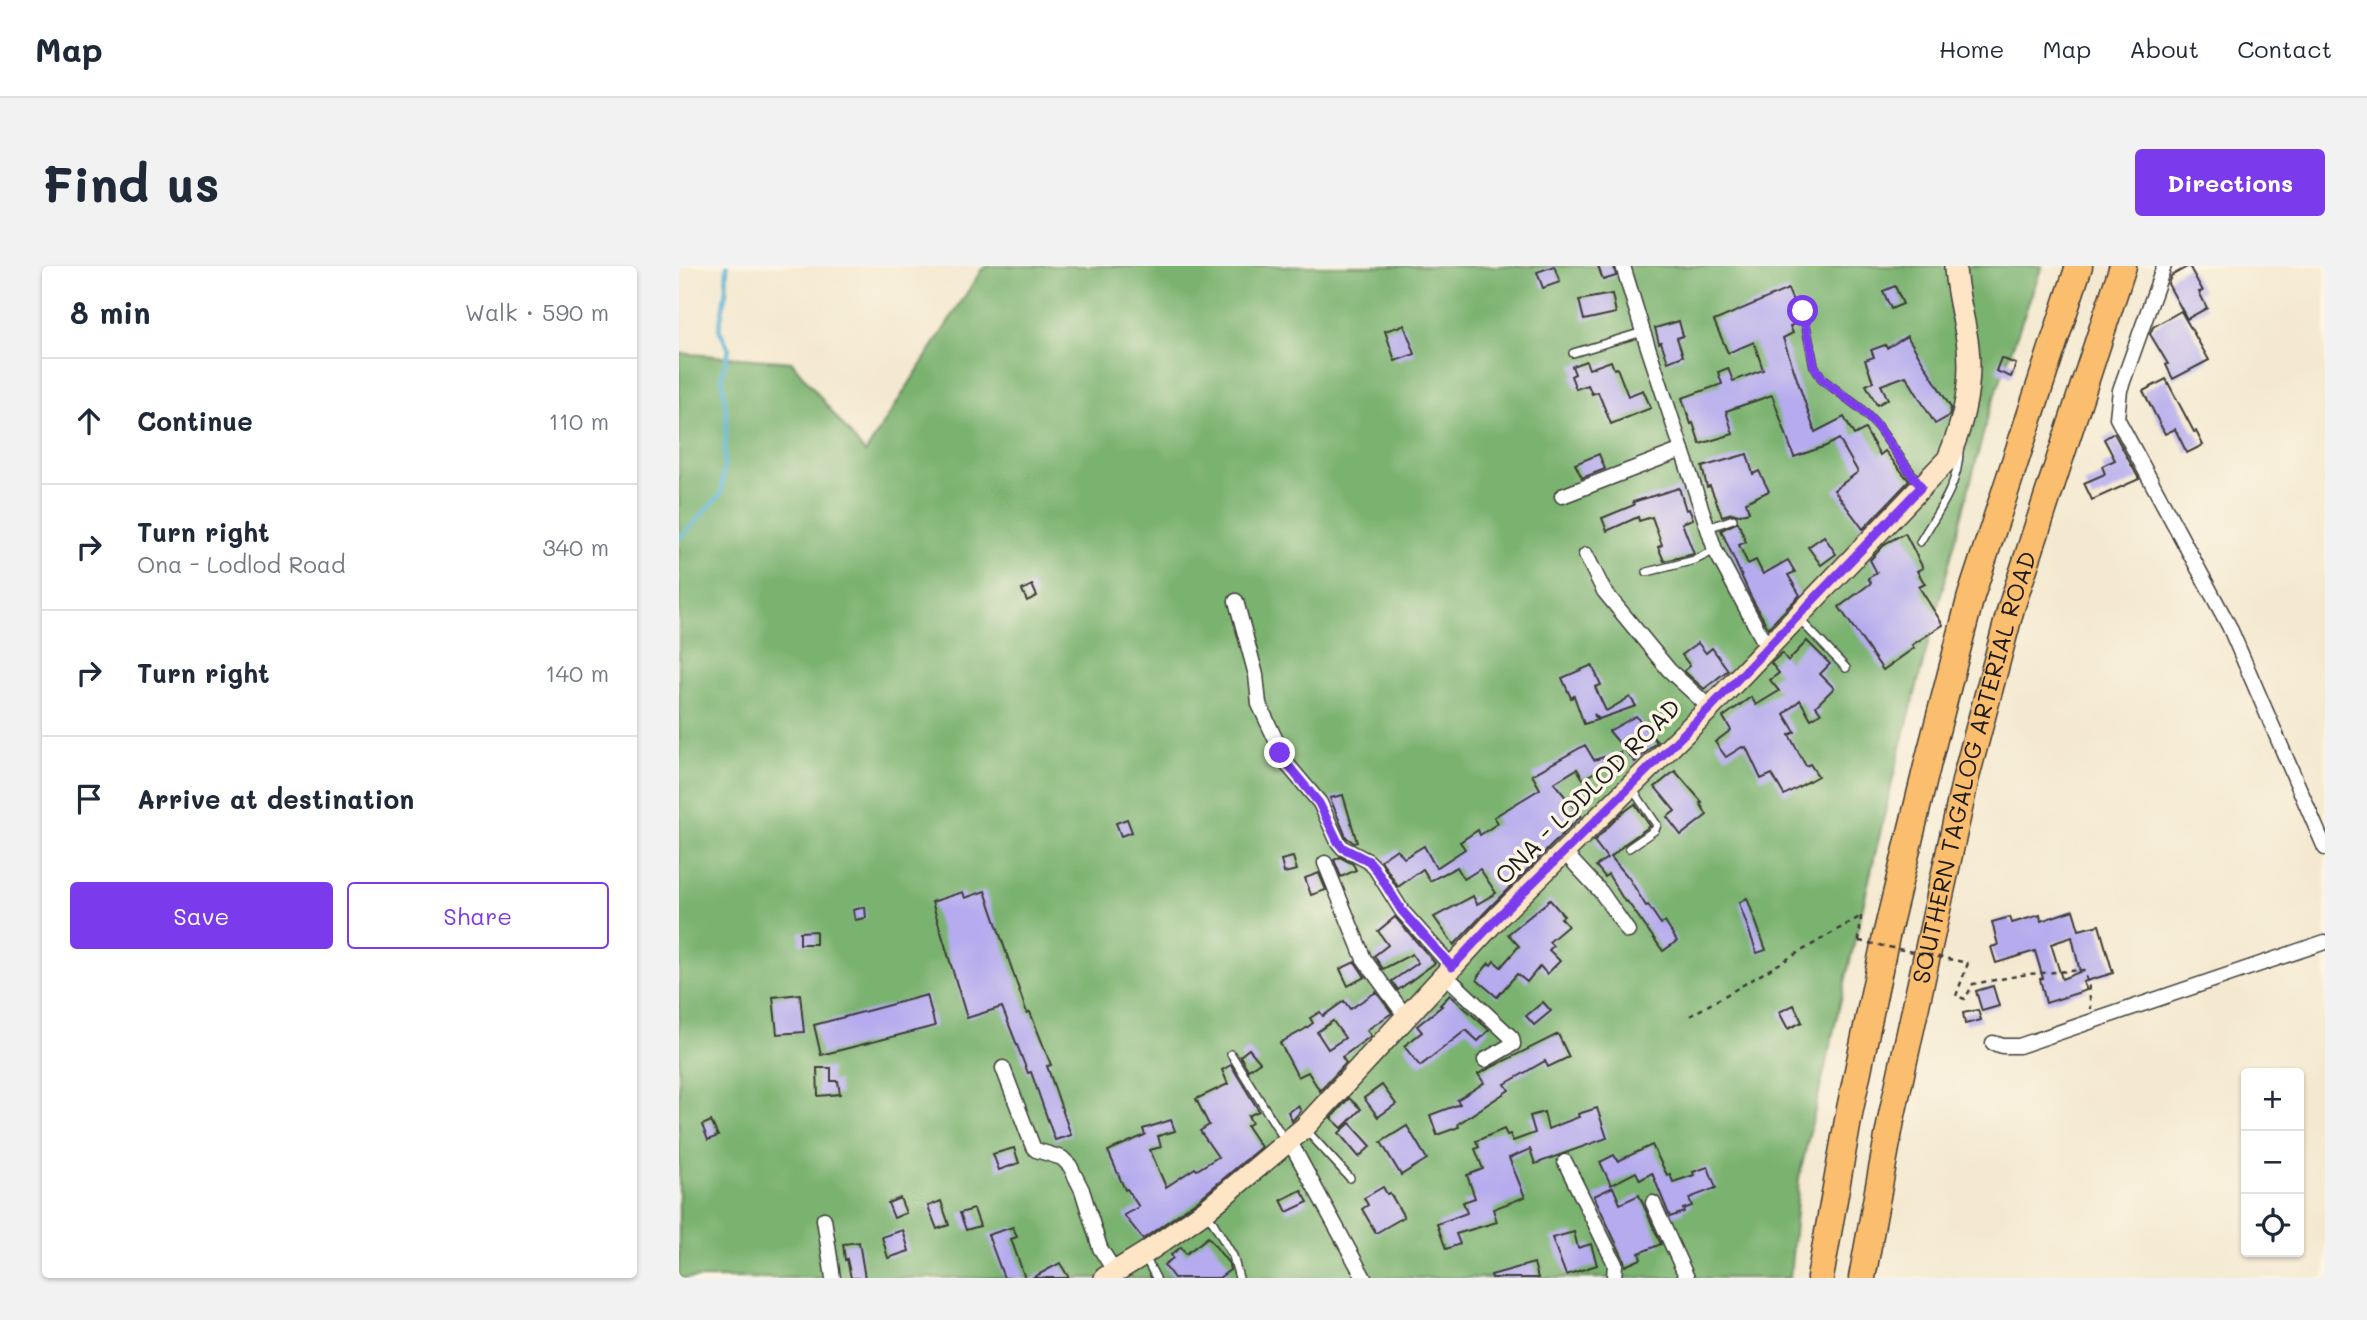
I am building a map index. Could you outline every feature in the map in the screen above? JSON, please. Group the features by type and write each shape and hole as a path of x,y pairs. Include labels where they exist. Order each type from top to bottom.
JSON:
{"highway":[{"name":"SOUTHERN TAGALOG ARTERIAL ROAD","path":"1820,1278 1850,1109 1930,753 1971,596 2079,266"},
{"name":"SOUTHERN TAGALOG ARTERIAL ROAD","path":"1862,1278 1892,1115 1966,777 2011,608 2123,266"}],"main road":[{"name":"ONA - LODLOD ROAD","path":"1110,1275 1205,1210 1293,1137 1499,916 1710,708 1948,459 1960,433 1969,372 1968,347 1955,266"}],"street":[{"path":"1623,266 1716,550 1767,649"},
{"path":"2164,266 2120,390 2117,418 2229,626 2325,848"},
{"path":"1562,496 1682,450"},
{"path":"1586,555 1604,591 1669,670 1710,708"},
{"path":"1236,601 1256,675 1259,704 1287,764 1319,803 1338,842 1343,848 1369,861 1402,911 1448,971 1513,1038 1513,1044 1485,1060"},
{"path":"1564,852 1594,884 1628,931"},
{"path":"1325,863 1364,959 1406,1017"},
{"path":"1993,1042 2003,1046 2018,1046 2325,942"},
{"path":"1003,1068 1033,1147 1062,1158 1070,1166 1089,1209 1110,1275"},
{"path":"1293,1137 1364,1278"},
{"path":"1565,1162 1615,1264 1614,1278"},
{"path":"1653,1203 1687,1278"},
{"path":"824,1219 833,1278"}],"lane":[{"path":"1803,311 1814,366 1823,380 1860,408 1878,427 1921,487"},
{"path":"1573,353 1643,332"},
{"path":"1920,542 1954,482 1959,464 1960,433"},
{"path":"1708,527 1733,519"},
{"path":"1647,572 1695,560 1716,550"},
{"path":"1798,617 1846,668"},
{"path":"1629,848 1655,830 1657,825 1630,787"},
{"path":"1231,1054 1293,1137 1350,1178"},
{"path":"1205,1210 1233,1256 1239,1278"},
{"path":"1144,1254 1156,1278"}],"path":[{"path":"1690,1016 1861,916 1859,941 1968,963 1956,996 1965,999 1973,984 2028,974 2084,970 2094,1019"}],"green space":[{"path":"989,266 2042,266 1989,412 1895,770 1799,1178 1790,1278 679,1278 679,353 792,362 865,453 982,269"}],"building":[{"path":"1554,266 1560,282 1543,288 1537,272"},
{"path":"1598,266 1614,266 1616,276 1603,280"},
{"path":"2189,266 2203,291 2199,292 2207,308 2187,319 2168,284 2171,276"},
{"path":"1895,286 1903,304 1891,309 1883,291"},
{"path":"1788,289 1799,322 1790,326 1793,333 1783,338 1815,432 1844,417 1854,435 1865,429 1880,455 1885,451 1909,481 1863,529 1834,490 1858,472 1839,439 1794,457 1772,395 1726,411 1733,434 1700,444 1682,398 1722,384 1718,372 1728,368 1733,381 1763,370 1754,342 1728,353 1714,321"},
{"path":"1612,294 1616,313 1584,320 1579,300"},
{"path":"2181,311 2209,360 2173,379 2166,365 2168,364 2150,334 2153,327"},
{"path":"1679,321 1683,336 1677,338 1683,356 1668,362 1655,328"},
{"path":"1404,325 1415,354 1395,361 1385,331"},
{"path":"1907,336 1951,408 1949,416 1935,424 1906,376 1881,385 1888,399 1877,405 1866,385 1873,382 1865,360 1874,357 1871,350 1885,345 1887,348"},
{"path":"2001,358 2016,364 2011,377 1996,371"},
{"path":"1586,361 1589,369 1611,361 1614,369 1617,368 1628,396 1643,390 1651,408 1611,424 1598,392 1592,394 1588,385 1576,389 1571,376 1575,374 1572,366"},
{"path":"2166,379 2203,445 2187,453 2175,429 2165,434 2143,391"},
{"path":"2114,433 2139,479 2092,500 2084,483 2105,474 2102,466 2115,460 2104,439"},
{"path":"1599,454 1605,469 1582,478 1575,464"},
{"path":"1747,454 1753,474 1759,471 1769,491 1746,502 1749,512 1722,516 1710,486 1707,487 1702,467"},
{"path":"1679,488 1686,510 1689,509 1693,519 1682,523 1694,554 1664,561 1658,547 1662,545 1652,517 1639,521 1638,517 1607,531 1602,518 1634,505 1633,502"},
{"path":"1738,522 1746,542 1739,545 1748,564 1756,560 1763,574 1788,560 1795,572 1788,575 1800,595 1768,628 1721,530"},
{"path":"1905,533 1923,568 1917,571 1925,584 1919,587 1943,625 1912,645 1914,648 1883,670 1839,607 1871,583 1868,578 1877,573 1870,560 1886,543"},
{"path":"1824,536 1836,554 1821,565 1808,547"},
{"path":"1032,585 1037,596 1027,601 1022,590"},
{"path":"1807,641 1830,664 1820,674 1834,688 1816,706 1821,713 1811,719 1800,700 1784,714 1795,732 1789,735 1806,766 1810,764 1818,776 1784,795 1772,774 1761,779 1746,747 1726,757 1715,742 1731,730 1723,717 1751,697 1756,705 1779,691 1770,680 1779,673 1771,663 1782,653 1788,661"},
{"path":"1698,643 1706,653 1712,648 1728,670 1704,689 1684,671 1690,666 1682,655"},
{"path":"1592,665 1601,685 1595,687 1606,711 1630,697 1636,706 1599,719 1594,714 1597,720 1584,724 1574,696 1571,698 1562,678"},
{"path":"1636,716 1657,742 1635,762 1609,731"},
{"path":"1585,745 1594,760 1620,752 1622,756 1583,779 1577,769 1554,783 1581,816 1454,945 1434,917 1473,896 1477,904 1496,893 1480,869 1464,879 1457,867 1430,881 1423,869 1398,887 1381,860 1397,849 1404,858 1424,846 1436,868 1465,849 1460,842 1478,830 1480,835 1498,823 1494,817 1540,789 1532,775"},
{"path":"1675,771 1702,802 1700,803 1707,815 1681,835 1667,817 1675,811 1655,787"},
{"path":"1343,795 1357,842 1354,843 1346,837 1330,798"},
{"path":"1635,804 1650,826 1611,857 1629,878 1646,906 1648,905 1661,924 1665,922 1677,941 1663,951 1627,901 1625,902 1608,874 1605,877 1596,866 1607,858 1594,841"},
{"path":"1127,819 1132,832 1121,836 1116,823"},
{"path":"1293,857 1297,870 1284,873 1281,860"},
{"path":"1340,857 1353,864 1356,870 1341,877 1334,860"},
{"path":"1319,873 1326,890 1311,895 1305,878"},
{"path":"985,891 1027,1013 1030,1012 1051,1065 1047,1066 1071,1135 1055,1140 1031,1072 1028,1073 1002,1007 967,1018 932,902 963,892 965,898"},
{"path":"1747,898 1766,950 1757,953 1739,903"},
{"path":"1550,900 1564,916 1561,918 1568,926 1549,942 1553,946 1549,950 1560,961 1547,974 1540,966 1527,982 1517,974 1497,997 1477,980 1478,976 1494,961 1501,967 1519,946 1508,934"},
{"path":"865,907 866,918 855,920 853,910"},
{"path":"2073,910 2079,930 2099,925 2113,973 2083,982 2087,990 2046,1003 2040,979 2043,978 2035,951 1996,963 1991,947 1998,945 1992,922 2010,917 2012,923 2040,915 2041,921","holes":["2072,937 2080,972 2062,979 2051,944"]},
{"path":"1395,917 1435,963 1398,990 1392,981 1418,963 1412,954 1383,969 1374,956 1388,945 1378,931"},
{"path":"816,931 816,944 800,944 800,932"},
{"path":"1355,962 1365,977 1348,986 1340,969"},
{"path":"1993,986 1999,1006 1982,1011 1976,991"},
{"path":"1376,992 1392,1013 1367,1030 1371,1036 1342,1057 1346,1063 1320,1091 1308,1072 1298,1077 1280,1043 1313,1023 1310,1018 1320,1012 1323,1016 1344,1001 1350,1009","holes":["1333,1021 1345,1038 1328,1049 1317,1032"]},
{"path":"800,994 804,1032 777,1034 773,997"},
{"path":"927,995 935,1026 821,1055 814,1025"},
{"path":"1450,995 1489,1030 1478,1041 1466,1030 1420,1066 1404,1046 1422,1032 1417,1026 1442,1006 1440,1005"},
{"path":"1543,1002 1551,1011 1534,1025 1526,1016"},
{"path":"1794,1005 1802,1022 1788,1029 1779,1012"},
{"path":"1978,1010 1981,1020 1965,1024 1963,1013"},
{"path":"1558,1034 1569,1057 1548,1067 1545,1061 1505,1084 1509,1090 1458,1124 1459,1127 1437,1135 1430,1115 1460,1104 1457,1100 1484,1083 1478,1074"},
{"path":"1249,1049 1260,1062 1248,1070 1240,1056"},
{"path":"1231,1065 1259,1111 1248,1116 1252,1123 1247,1126 1261,1147 1197,1201 1143,1239 1124,1215 1139,1207 1127,1189 1125,1190 1108,1151 1145,1135 1143,1129 1171,1120 1175,1131 1158,1136 1161,1147 1150,1150 1166,1187 1218,1157 1200,1131 1209,1125 1196,1099 1228,1084 1222,1070"},
{"path":"817,1068 831,1068 831,1081 838,1081 840,1094 818,1096"},
{"path":"1382,1085 1396,1104 1378,1117 1364,1098"},
{"path":"1349,1098 1361,1109 1342,1128 1331,1118"},
{"path":"1298,1106 1301,1111 1292,1121 1288,1112"},
{"path":"1597,1108 1607,1138 1535,1164 1530,1149 1509,1158 1525,1197 1493,1209 1497,1222 1456,1234 1460,1244 1446,1249 1437,1224 1467,1213 1463,1202 1475,1198 1467,1175 1483,1169 1475,1149 1479,1147 1476,1141 1504,1129 1513,1141 1535,1133 1530,1116 1544,1112 1548,1129"},
{"path":"711,1121 718,1136 708,1140 702,1125"},
{"path":"1350,1123 1371,1146 1359,1157 1339,1133"},
{"path":"1407,1126 1427,1159 1401,1175 1381,1142"},
{"path":"1652,1145 1673,1182 1708,1167 1716,1188 1689,1198 1692,1206 1670,1217 1652,1173 1640,1180 1636,1172 1611,1185 1600,1162 1614,1155 1618,1161"},
{"path":"1014,1148 1019,1163 999,1170 993,1154"},
{"path":"1383,1187 1387,1194 1390,1193 1404,1217 1376,1233 1362,1209 1368,1205 1364,1198"},
{"path":"1613,1187 1620,1204 1639,1195 1661,1244 1639,1253 1641,1259 1625,1266 1594,1196"},
{"path":"1301,1190 1308,1202 1287,1212 1281,1200"},
{"path":"900,1198 906,1213 894,1218 888,1203"},
{"path":"941,1201 949,1225 937,1229 928,1206"},
{"path":"974,1209 980,1226 966,1230 960,1213"},
{"path":"1013,1227 1017,1237 1011,1239 1025,1278 1004,1278 988,1235"},
{"path":"903,1230 909,1251 888,1258 882,1237"},
{"path":"1574,1232 1578,1248 1591,1244 1597,1265 1566,1275 1552,1238"},
{"path":"1208,1237 1229,1264 1230,1270 1219,1278 1174,1278 1164,1265 1173,1258 1171,1255 1181,1247 1186,1254"},
{"path":"859,1242 865,1278 851,1278 843,1244"},
{"path":"1060,1263 1069,1278 1032,1278"},
{"path":"1534,1263 1538,1278 1492,1278 1491,1275"}],"waterway":[{"path":"679,539 722,493 727,418 722,375 729,349 719,329 727,266"}],"route":[{"path":"1280,753 1310,789 1338,842 1343,848 1369,861 1402,911 1452,967 1499,916 1710,708 1921,487 1878,427 1860,408 1823,380 1814,366 1803,311"}]}
